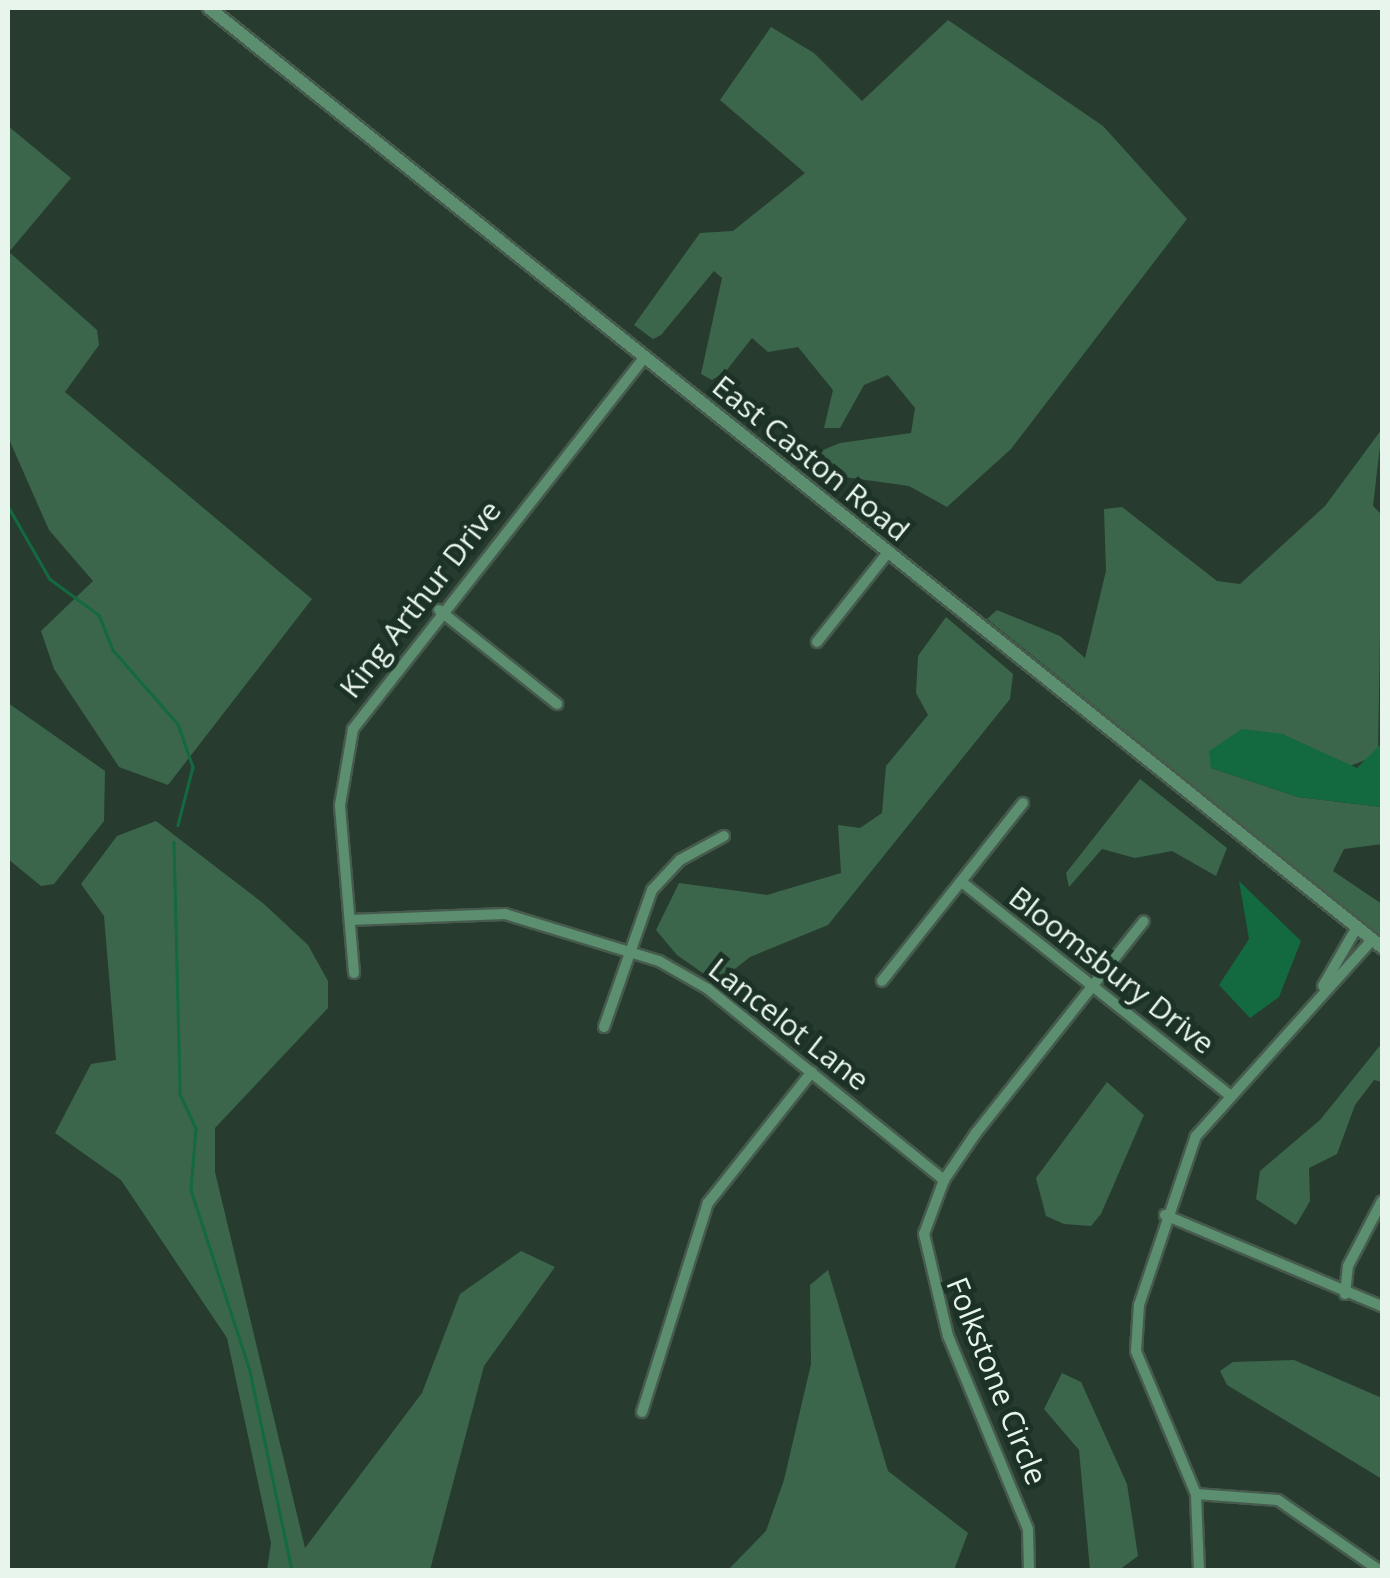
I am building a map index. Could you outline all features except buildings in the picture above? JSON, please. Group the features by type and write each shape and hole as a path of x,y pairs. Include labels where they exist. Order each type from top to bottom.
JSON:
{"street":[{"name":"East Caston Road","path":"209,8 1378,943"},
{"name":"King Arthur Drive","path":"354,973 340,805 346,749 374,692 644,356"},
{"path":"817,642 888,551"},
{"path":"440,610 557,704"},
{"path":"882,982 1023,803"},
{"path":"604,1026 627,951 660,880 724,836"},
{"name":"Bloomsbury Drive","path":"963,883 1091,990 1231,1096"},
{"name":"Lancelot Lane","path":"350,920 489,912 627,951 696,981 944,1180"},
{"name":"Folkstone Circle","path":"1029,1570 1014,1485 928,1278 924,1234 944,1180 1144,922"},
{"path":"1199,1570 1196,1494 1136,1351 1165,1215 1196,1136 1322,986 1357,927"},
{"path":"1322,986 1340,980 1378,943"},
{"path":"642,1412 708,1202 812,1072"},
{"path":"1344,1294 1348,1266 1382,1201"},
{"path":"1165,1215 1344,1294 1382,1306"},
{"path":"1196,1494 1278,1500 1379,1570"}],"shaded area":[{"path":"948,20 1103,126 1187,219 1011,449 947,507 909,486 809,472 818,452 840,443 911,433 915,408 888,375 864,385 840,428 824,428 833,390 798,347 768,352 752,338 726,371 712,380 701,374 722,278 714,271 661,335 653,339 634,325 700,233 733,231 805,173 720,100 771,27 814,53 862,101"},
{"path":"8,126 71,178 9,252 97,330 99,345 65,392 312,599 168,785 119,767 54,669 41,631 93,581 49,530 8,437"},
{"path":"1382,429 1373,506 1382,515 1378,755 1350,766 1282,734 1211,768 1298,797 1382,807 1382,844 1344,849 1333,871 1382,904 1382,937 987,619 997,610 1060,636 1085,658 1106,571 1104,509 1122,507 1217,581 1240,584 1325,506"},
{"path":"946,617 1013,674 1010,699 828,925 750,957 717,983 677,955 656,930 679,883 767,895 841,873 838,825 860,828 882,813 886,766 928,715 916,693 918,656"},
{"path":"8,703 105,771 104,821 54,884 41,886 8,859"},
{"path":"1242,729 1282,734 1357,768 1382,743 1382,807 1298,797 1211,768 1209,751"},
{"path":"1140,779 1227,848 1216,876 1172,851 1135,858 1102,849 1069,887 1066,873"},
{"path":"156,821 264,904 308,945 328,981 328,1008 215,1128 215,1172 305,1548 422,1393 460,1294 521,1251 555,1267 484,1366 430,1570 267,1570 271,1543 227,1338 121,1180 55,1133 91,1064 116,1060 104,916 81,884 117,836"},
{"path":"1239,881 1301,941 1279,997 1250,1018 1219,985 1249,939"},
{"path":"1382,1043 1382,1082 1374,1080 1355,1105 1337,1154 1309,1168 1310,1201 1296,1225 1256,1199 1260,1171 1320,1120"},
{"path":"1107,1082 1144,1115 1101,1214 1091,1226 1064,1224 1046,1216 1036,1178"},
{"path":"828,1270 888,1471 968,1533 954,1570 728,1570 766,1531 784,1480 811,1364 810,1285"},
{"path":"1294,1360 1382,1398 1382,1479 1227,1385 1220,1371 1233,1362"},
{"path":"1062,1373 1081,1382 1127,1484 1138,1556 1119,1570 1090,1570 1079,1450 1044,1409"}],"waterway":[{"path":"8,506 50,579 99,615 113,650 178,724 193,767 178,825"},
{"path":"174,842 180,1094 196,1129 191,1190 250,1371 292,1570"}]}
